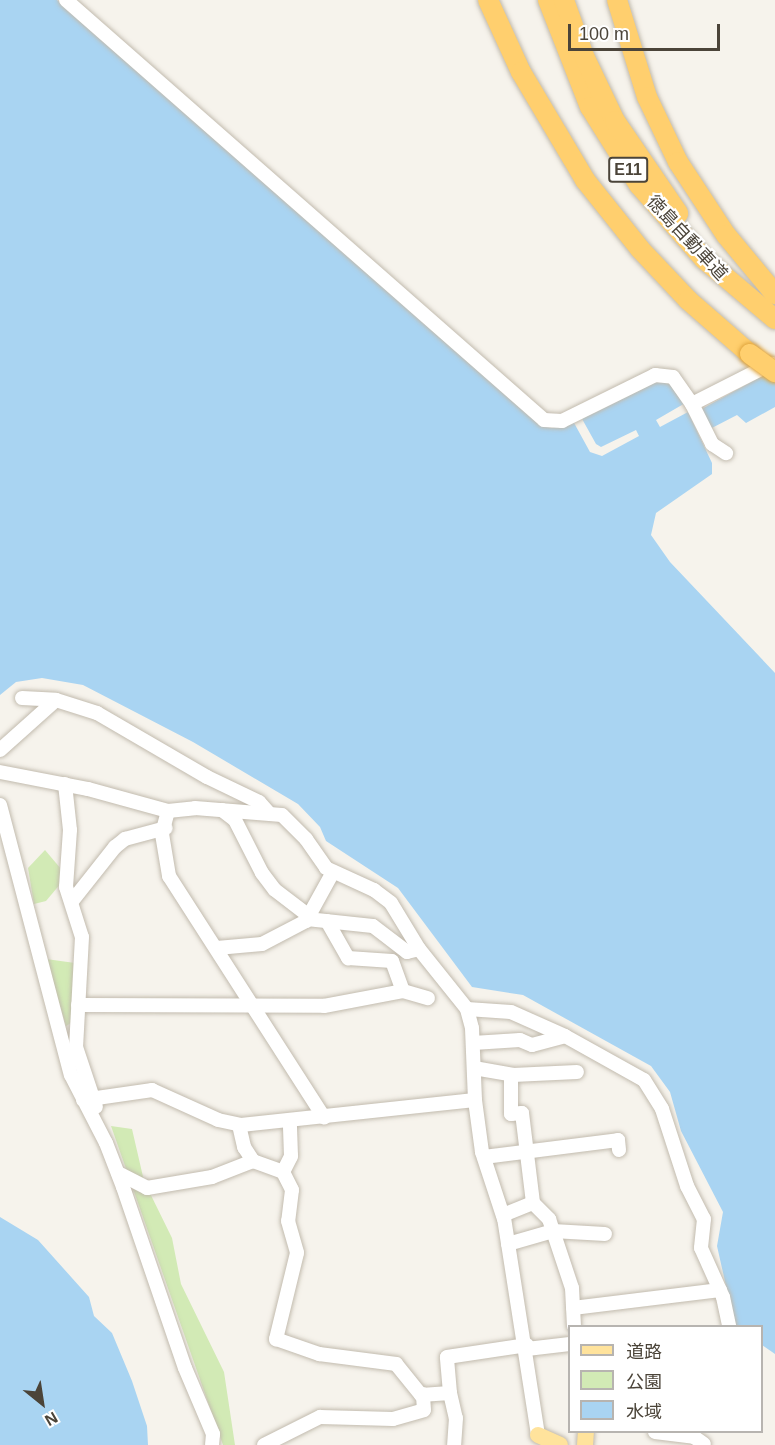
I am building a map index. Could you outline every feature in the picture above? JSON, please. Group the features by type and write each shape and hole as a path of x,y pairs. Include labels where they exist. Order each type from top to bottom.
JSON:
{"highway":[{"path":"488,0 521,72 585,180 664,274 750,354 773,368"},
{"name":"徳島自動車道","path":"548,0 586,97 627,167 682,236 775,320"},
{"name":"徳島自動車道","path":"564,0 598,89 636,154 703,246 758,306"},
{"path":"618,0 647,97 678,162 726,236 775,294"}],"main road":[{"path":"539,1440 560,1445"}],"street":[{"path":"66,0 544,420 562,421 655,375 673,377 712,444 726,453"},
{"path":"692,407 773,368"},
{"path":"22,698 56,700 97,713 207,777 259,802 268,812"},
{"path":"0,750 56,700"},
{"path":"0,772 65,784 168,811 222,810 268,812 282,815 333,872 374,890 391,903 419,949 467,1009 473,1043 475,1100 484,1157 503,1215 527,1347 539,1440"},
{"path":"65,784 70,830 66,887 73,900 82,937 76,1047 88,1100 118,1173 185,1368 213,1434 212,1445"},
{"path":"0,805 71,1075 88,1100"},
{"path":"222,810 235,820 262,873 290,905 308,917 373,926 407,952 419,949"},
{"path":"168,811 166,828 162,834 170,876 256,1007 324,1117"},
{"path":"73,900 115,847 125,839 166,828"},
{"path":"217,948 262,944 308,917 333,872"},
{"path":"327,921 348,958 392,961 403,991"},
{"path":"78,1005 324,1006 403,991 428,998"},
{"path":"467,1009 511,1012 565,1036 644,1080 662,1109 687,1186 705,1219 701,1248 720,1290 729,1325"},
{"path":"473,1043 520,1040 532,1045 565,1036"},
{"path":"474,1068 511,1075 577,1072"},
{"path":"511,1075 511,1114 522,1113 534,1203 549,1219 572,1288 574,1325"},
{"path":"88,1100 152,1090 218,1120 239,1125 475,1100"},
{"path":"283,1172 291,1156 290,1120"},
{"path":"239,1125 244,1147 254,1161 283,1172 292,1190 288,1221 297,1254 276,1339 319,1354 396,1364 423,1395 424,1410 393,1419 320,1417 264,1445"},
{"path":"484,1157 525,1149 618,1140 619,1150"},
{"path":"118,1173 147,1188 212,1177 254,1161"},
{"path":"503,1215 534,1203"},
{"path":"508,1244 553,1231 605,1234"},
{"path":"573,1308 720,1290"},
{"path":"454,1445 456,1418 450,1393 447,1357 568,1344"},
{"path":"423,1395 450,1393"},
{"path":"668,1433 705,1440"}],"green space":[{"path":"45,850 67,876 46,901 34,904 28,868"},
{"path":"46,959 75,963 71,1023 66,1026"},
{"path":"111,1126 132,1129 144,1181 172,1238 181,1284 224,1372 235,1445 223,1445"}],"water":[{"path":"0,0 57,0 541,425 552,428 573,421 590,452 602,456 639,436 636,430 601,447 596,444 581,417 659,378 666,379 687,402 656,420 660,427 688,412 712,463 712,474 656,513 651,535 670,562 775,673 775,1354 763,1346 763,1325 735,1325 717,1246 723,1212 681,1131 670,1092 651,1066 523,995 472,987 398,888 326,841 320,827 298,804 193,742 83,685 42,678 16,682 0,695"},
{"path":"775,369 775,407 746,423 737,415 708,430 698,411"},
{"path":"0,1217 38,1240 89,1297 94,1316 112,1333 132,1381 147,1426 148,1445 0,1445"}]}
